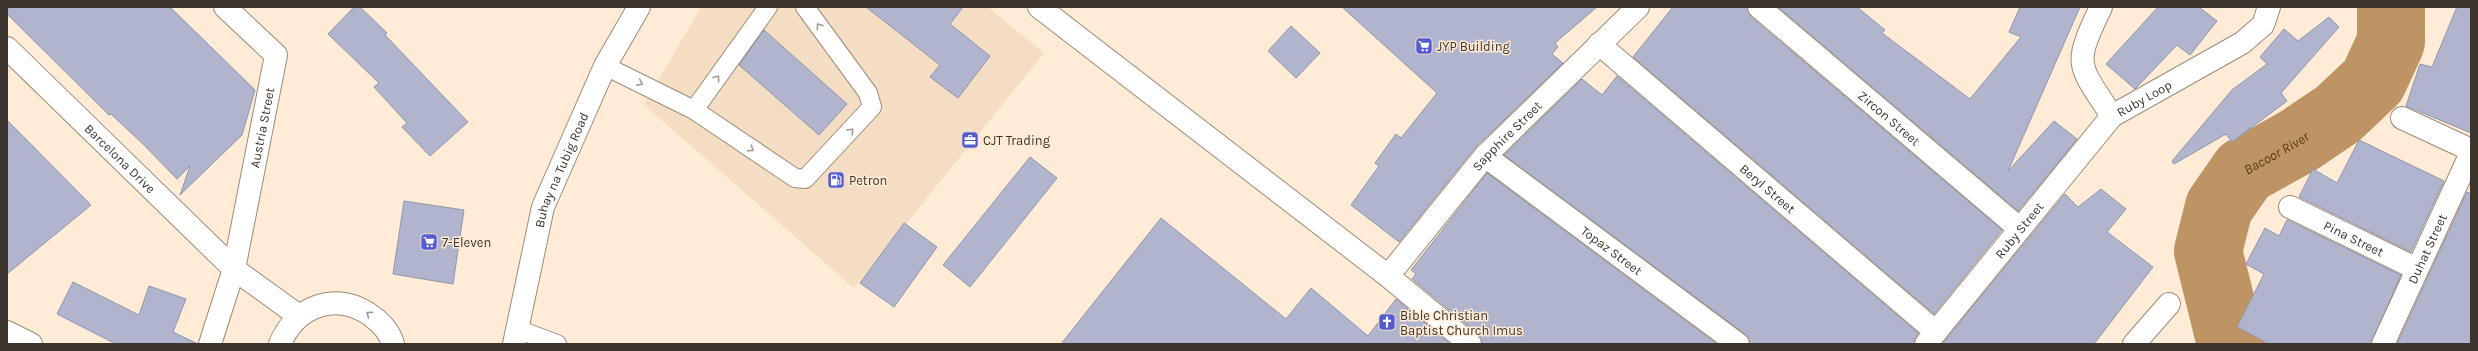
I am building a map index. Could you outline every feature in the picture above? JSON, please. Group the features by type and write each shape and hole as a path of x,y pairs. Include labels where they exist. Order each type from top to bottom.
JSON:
{"street":[{"name":"Austria Street","path":"225,7 276,55 234,269"},
{"name":"Buhay na Tubig Road","path":"516,336 543,207 605,66 639,7"},
{"path":"1039,7 1388,276 1460,341"},
{"name":"Sapphire Street","path":"1388,276 1485,156 1638,7"},
{"name":"Zircon Street","path":"1759,7 2020,229"},
{"name":"Ruby Loop","path":"2101,7 2084,42 2081,60 2085,75 2112,116 2242,43 2263,25 2269,7"},
{"name":"Beryl Street","path":"1599,44 1931,338"},
{"name":"Barcelona Drive","path":"7,48 234,269 299,316"},
{"name":"Ruby Street","path":"1931,338 2112,116"},
{"path":"2402,118 2471,150"},
{"name":"Duhat Street","path":"2383,344 2416,269 2471,153"},
{"name":"Topaz Street","path":"1485,156 1738,344"},
{"name":"Pina Street","path":"2290,207 2416,269"},
{"path":"210,344 234,269"},
{"path":"280,344 286,330 299,316 324,304 345,304 365,311 381,323 393,344"},
{"path":"2134,344 2169,304"},
{"path":"7,332 31,344"}],"lane":[{"path":"694,110 768,7"},
{"path":"605,66 694,110 796,178 805,179 872,108 868,93 805,7"},
{"path":"516,336 556,344"}],"shaded area":[{"name":"Petron","path":"701,7 988,7 1044,53 854,288 644,105"}],"building":[{"path":"7,7 170,7 255,90 242,135 180,195 190,166 177,179 144,145 111,114 109,115 7,14"},
{"path":"354,7 360,7 387,33 385,35 468,122 430,156 402,127 407,123 374,87 379,83 328,34"},
{"path":"866,7 963,7 950,24 990,56 958,98 930,77 940,65"},
{"path":"1342,7 1597,7 1555,43 1558,47 1552,54 1563,63 1475,148 1399,242 1351,205 1379,166 1375,163 1396,134 1401,138 1437,93"},
{"path":"1673,7 1747,7 1751,17 2002,230 1934,314 1633,57"},
{"path":"1778,7 1857,7 1885,30 1882,33 1970,99 2021,37 2009,32 2020,7 2080,7 2008,171 2054,121 2077,139 2018,211"},
{"path":"2158,7 2199,7 2217,21 2190,55 2177,45 2135,89 2106,64"},
{"path":"2457,7 2471,7 2471,133 2406,106 2420,64 2432,67"},
{"path":"2329,17 2339,27 2281,93 2287,101 2232,142 2226,134 2174,164 2172,161 2232,90 2267,64 2260,57 2284,29 2298,41"},
{"path":"1291,26 1320,53 1296,78 1268,51"},
{"path":"764,30 847,104 819,135 739,65"},
{"path":"1617,76 1918,333 1914,344 1750,344 1745,334 1504,155 1582,79 1602,95"},
{"path":"7,120 91,205 7,274"},
{"path":"2359,140 2444,181 2411,252 2299,197 2313,169 2337,183"},
{"path":"1030,157 1057,178 970,287 943,265"},
{"path":"1487,173 1717,344 1482,344 1478,334 1412,279 1416,274 1411,270"},
{"path":"2101,189 2126,209 2107,232 2153,267 2094,344 1942,344 2065,194 2078,207"},
{"path":"2467,192 2471,194 2471,344 2397,344"},
{"name":"7-Eleven","path":"404,201 464,210 453,284 393,274"},
{"path":"1161,218 1286,319 1311,288 1368,336 1396,299 1450,344 1061,344"},
{"path":"2287,220 2401,275 2371,344 2269,344 2237,327 2264,274 2246,264 2265,228 2279,236"},
{"path":"904,223 937,247 894,307 860,283"},
{"path":"73,282 139,315 149,286 186,299 173,332 198,344 116,344 57,314"}],"waterway":[{"name":"Bacoor River","path":"2231,344 2208,251 2219,207 2244,171 2298,141 2338,114 2373,81 2391,42 2391,7"}],"place":[{"name":"JYP Building","path":"1424,46"},
{"name":"CJT Trading","path":"970,140"},
{"name":"Petron","path":"836,180"},
{"name":"7-Eleven","path":"429,242"},
{"name":"Bible Christian Baptist Church Imus","path":"1387,322"}]}
